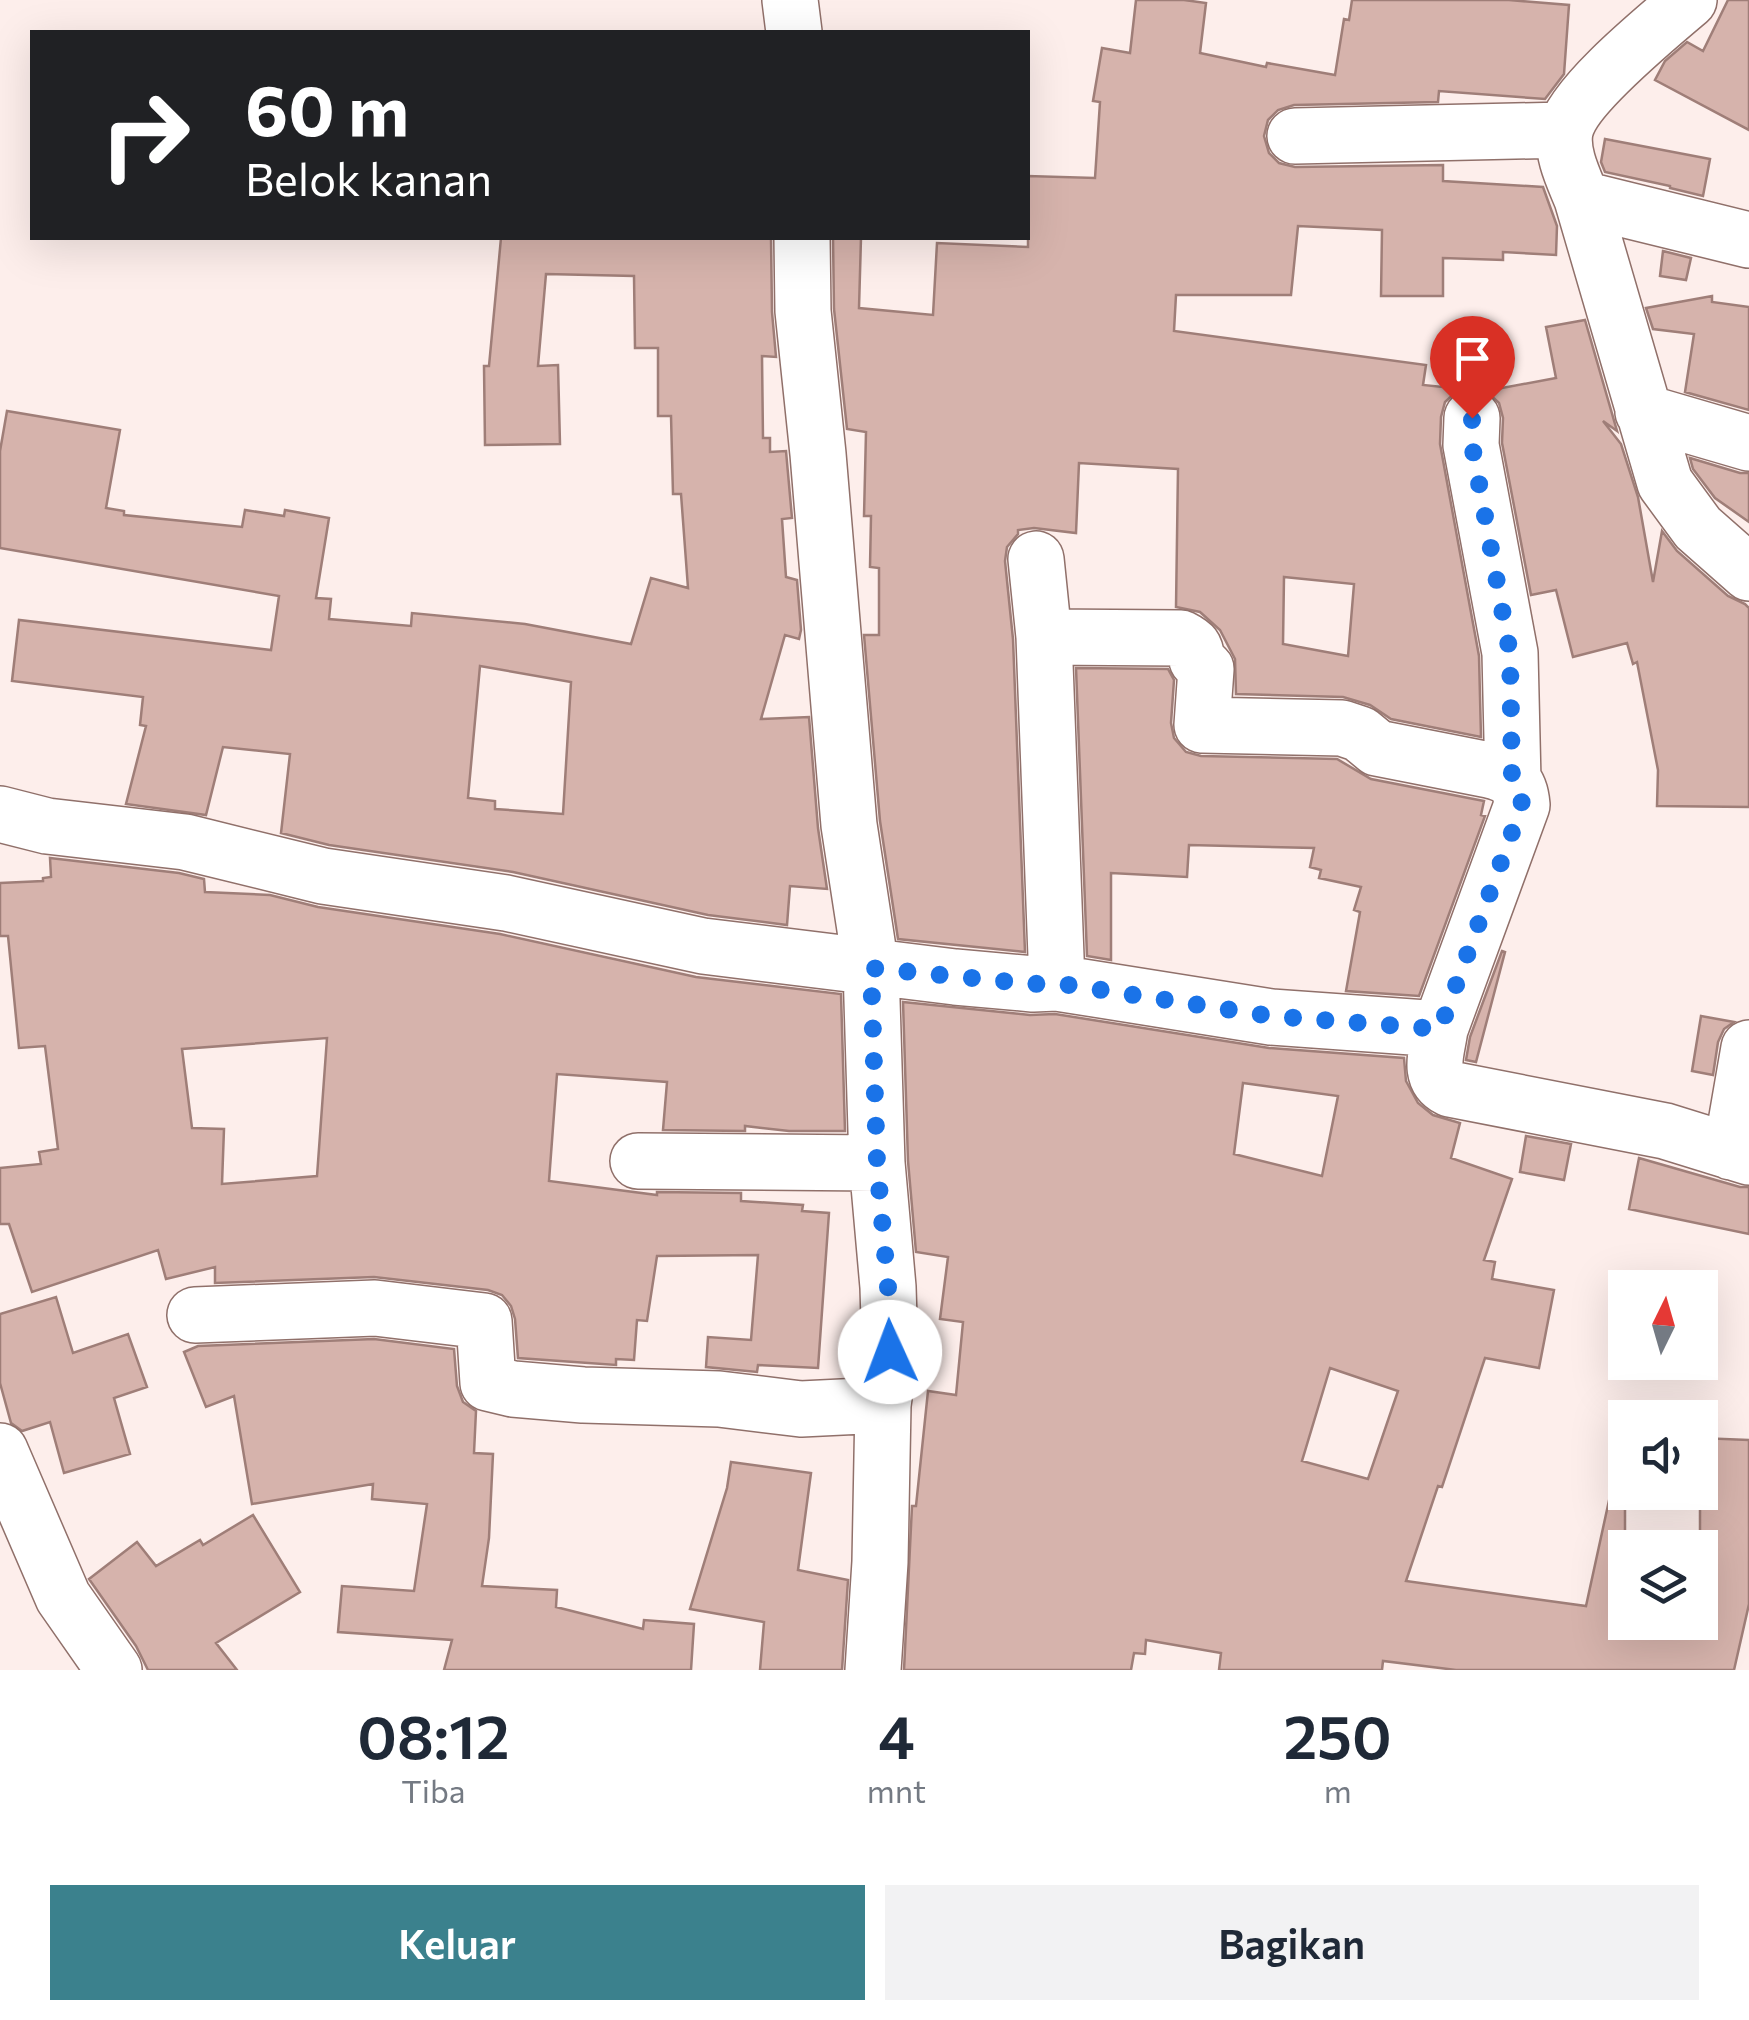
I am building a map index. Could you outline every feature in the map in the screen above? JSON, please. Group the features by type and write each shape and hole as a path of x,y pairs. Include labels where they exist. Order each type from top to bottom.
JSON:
{"street":[{"path":"790,0 794,30"},
{"path":"1689,0 1627,53 1581,103 1565,130 1566,155 1665,483 1698,528 1749,573"},
{"path":"1295,136 1565,130"},
{"path":"1582,200 1749,240"},
{"path":"802,240 803,311 850,825 871,968 877,1163 888,1287 890,1352 883,1405 873,1670"},
{"path":"1643,412 1749,443"},
{"path":"1472,418 1472,445 1510,653 1512,781"},
{"path":"1036,559 1044,637 1056,983"},
{"path":"1044,637 1182,638 1193,644 1197,660 1206,669 1202,725 1342,728 1360,734 1377,748 1489,770 1512,781 1520,790 1522,805 1440,1029 1435,1077 1450,1090 1666,1131 1740,1154 1749,1048"},
{"path":"0,814 47,826 185,842 323,876 506,903 703,946 871,968 1056,983 1271,1016 1440,1029"},
{"path":"638,1161 877,1163"},
{"path":"195,1315 376,1308 484,1322 488,1383 513,1389 583,1396 719,1399 801,1409 883,1405"},
{"path":"0,1451 63,1597 114,1670"}],"building":[{"path":"1136,0 1184,0 1206,3 1200,53 1266,67 1267,63 1335,75 1344,19 1349,20 1352,0 1509,0 1569,5 1564,74 1545,99 1439,91 1438,102 1294,105 1278,110 1268,120 1264,136 1269,153 1279,163 1295,167 1443,165 1443,181 1543,187 1557,226 1556,255 1503,252 1503,260 1443,258 1443,296 1381,296 1382,230 1298,226 1291,295 1176,295 1174,331 1426,365 1423,385 1462,389 1445,402 1440,444 1479,656 1481,737 1391,719 1370,705 1343,697 1236,694 1235,659 1220,630 1200,612 1176,607 1178,469 1079,463 1076,533 1018,530 1007,547 1005,561 1013,639 1025,952 898,939 880,821 864,635 879,635 879,568 870,567 871,516 864,516 866,432 847,429 834,309 833,240 861,240 859,308 933,315 937,243 1028,247 1030,176 1095,178 1100,102 1093,101 1102,48 1130,53","holes":["1284,577 1354,584 1348,656 1283,644"]},
{"path":"1728,0 1749,0 1749,130 1655,80 1665,61 1687,42 1703,51"},
{"path":"1605,139 1710,159 1703,196 1605,172 1601,162"},
{"path":"501,240 771,240 776,357 762,356 763,438 770,438 770,452 786,451 792,518 782,519 786,577 797,580 801,630 799,639 785,635 761,719 809,717 827,889 790,886 787,925 708,915 513,872 329,845 281,833 290,754 223,747 206,815 126,804 146,726 140,725 143,697 12,681 19,620 271,650 279,596 0,548 0,451 7,411 120,430 106,508 124,511 124,515 242,527 245,510 284,516 285,510 329,518 316,598 331,599 329,619 411,626 412,613 525,624 631,644 651,578 688,588 681,494 673,494 671,416 658,416 658,348 635,348 634,276 546,274 538,366 558,365 560,444 485,445 484,366 489,366","holes":["480,666 571,682 563,814 495,809 495,801 468,798"]},
{"path":"1663,251 1691,258 1686,280 1660,276"},
{"path":"1712,296 1712,302 1749,307 1749,410 1685,392 1694,334 1653,329 1646,308"},
{"path":"1585,320 1617,431 1603,421 1621,444 1638,497 1653,582 1662,531 1677,551 1728,596 1749,608 1749,807 1657,806 1658,770 1637,662 1633,664 1627,643 1573,657 1556,590 1531,595 1502,443 1503,418 1499,403 1486,391 1556,378 1546,327"},
{"path":"1690,458 1749,473 1749,522 1715,498 1693,469"},
{"path":"1076,668 1168,669 1174,680 1174,738 1186,752 1201,756 1337,759 1371,779 1484,801 1481,815 1485,816 1419,996 1346,991 1360,912 1354,910 1361,887 1319,878 1321,870 1310,867 1314,848 1189,845 1187,877 1111,873 1111,960 1087,956"},
{"path":"50,858 179,873 204,879 205,892 270,895 318,907 500,934 696,977 841,994 845,1131 745,1126 745,1131 663,1130 667,1082 557,1074 549,1181 657,1195 741,1193 741,1201 803,1205 802,1211 829,1213 818,1368 758,1365 757,1372 706,1367 708,1337 751,1340 758,1255 657,1256 647,1321 637,1320 634,1360 616,1359 616,1365 518,1358 511,1306 502,1295 488,1290 374,1277 215,1283 215,1267 166,1279 158,1250 32,1292 9,1224 0,1224 0,1168 41,1164 39,1152 58,1149 45,1046 19,1048 8,936 0,936 0,883 43,881 51,877","holes":["327,1038 317,1176 222,1184 224,1129 192,1128 182,1049"]},
{"path":"1502,951 1505,952 1476,1062 1466,1060 1470,1037"},
{"path":"903,1002 1055,1014 1269,1048 1404,1058 1406,1081 1418,1103 1433,1115 1460,1123 1451,1158 1512,1179 1484,1260 1495,1262 1492,1279 1554,1290 1539,1368 1485,1358 1406,1581 1586,1606 1608,1505 1608,1510 1625,1510 1625,1530 1608,1530 1608,1640 1718,1640 1718,1530 1700,1530 1700,1510 1718,1510 1718,1439 1749,1440 1749,1604 1734,1670 1456,1670 1383,1661 1382,1670 1219,1670 1221,1653 1146,1640 1145,1654 1134,1653 1131,1670 904,1670 912,1506 916,1506 928,1391 956,1395 963,1322 940,1319 948,1257 916,1252 908,1161","holes":["1243,1083 1338,1096 1322,1176 1234,1154","1330,1368 1398,1391 1368,1479 1302,1461"]},
{"path":"1701,1016 1734,1022 1724,1029 1718,1042 1713,1075 1692,1071"},
{"path":"1526,1136 1571,1144 1564,1180 1520,1172"},
{"path":"1639,1158 1749,1187 1749,1234 1629,1209"},
{"path":"56,1297 73,1353 128,1334 147,1387 114,1398 130,1454 64,1473 50,1422 22,1431 11,1423 0,1383 0,1314"},
{"path":"374,1339 454,1349 457,1386 463,1402 476,1411 474,1453 493,1454 482,1586 557,1590 556,1607 643,1629 644,1620 694,1624 691,1670 444,1670 452,1640 338,1632 342,1586 414,1591 427,1504 372,1499 373,1484 252,1504 234,1396 206,1407 184,1352 198,1346"},
{"path":"731,1462 811,1473 798,1570 848,1580 842,1670 760,1670 764,1622 690,1609 727,1488"},
{"path":"253,1515 300,1592 216,1643 237,1670 148,1670 89,1579 137,1542 156,1566 200,1540 203,1545"}],"route":[{"path":"890,1352 877,1163 871,968 1056,983 1271,1016 1440,1029 1522,805 1520,790 1512,781 1510,653 1472,445 1472,418"}]}
